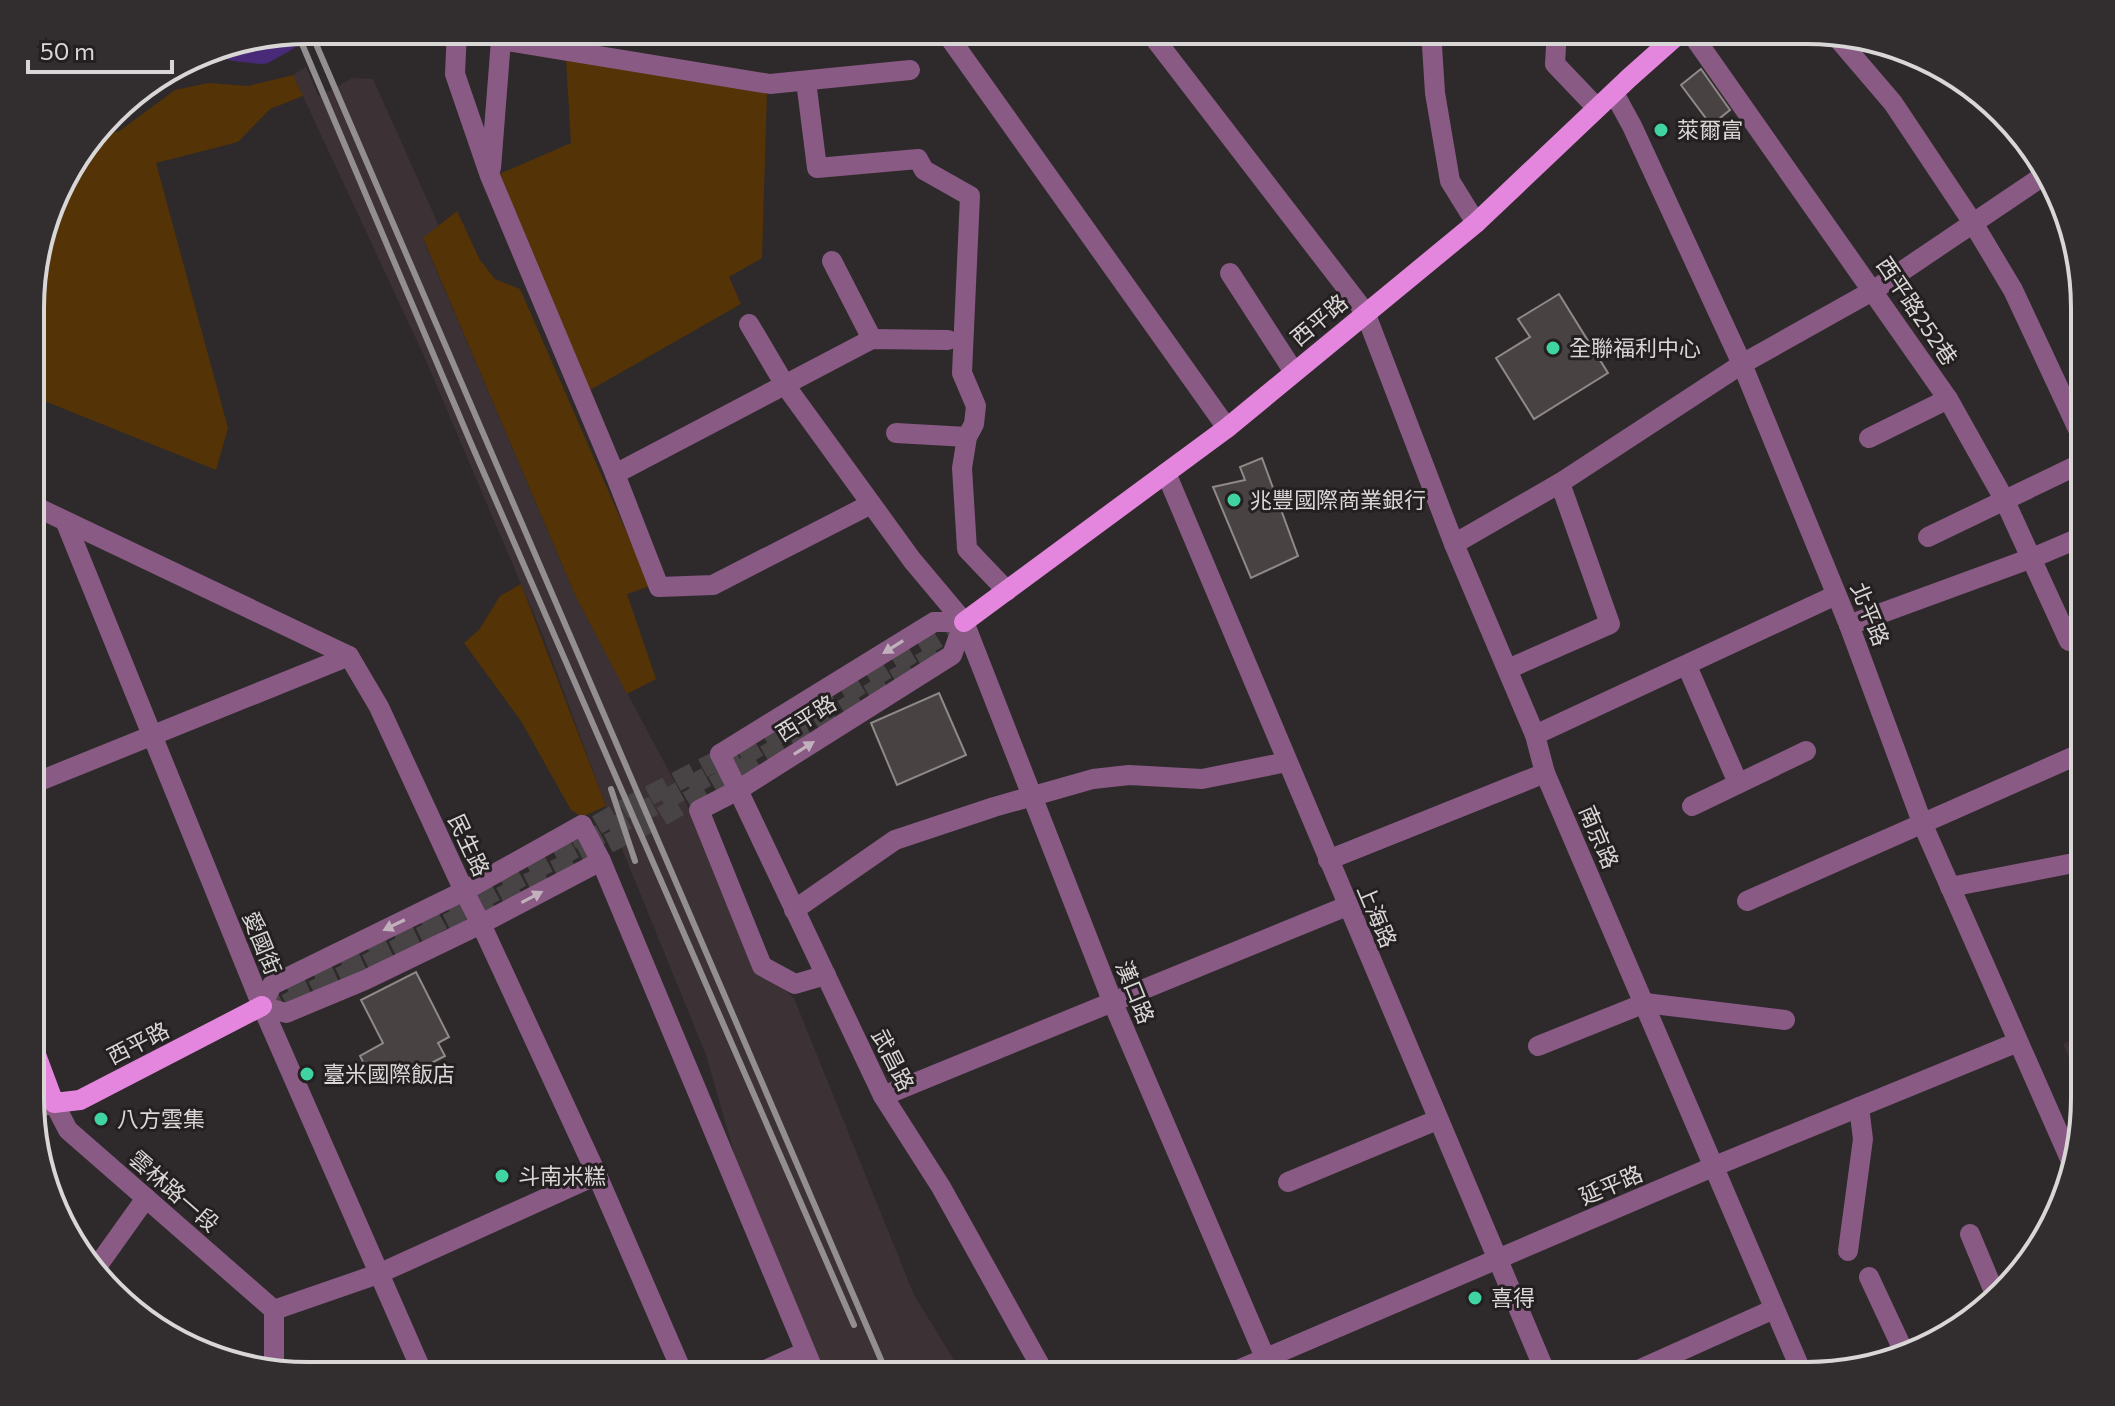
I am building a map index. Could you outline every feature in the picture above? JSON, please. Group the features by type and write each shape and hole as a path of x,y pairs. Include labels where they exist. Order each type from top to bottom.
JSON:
{"main road":[{"name":"西平路","path":"964,622 1227,428 1476,223 1597,108 1670,44"},
{"name":"西平路","path":"54,1103 80,1100 262,1006"},
{"name":"雲林路一段","path":"44,1076 54,1103"}],"street":[{"name":"南京路","path":"1159,44 1365,312 1454,544 1535,735 1545,773 1797,1361"},
{"path":"1432,44 1435,93 1450,181 1476,223"},
{"path":"1556,44 1555,64 1597,108"},
{"name":"西平路252巷","path":"1696,44 1874,290 1948,399 2004,499 2069,641"},
{"path":"456,45 455,74 490,176 659,587 713,585 871,504"},
{"path":"490,176 501,45"},
{"path":"531,45 770,84 910,70"},
{"path":"954,45 1227,428"},
{"path":"1845,47 1893,103 1973,223 2013,290 2070,412"},
{"path":"806,81 817,168 918,159 924,170 970,196 962,373 976,406 962,468 967,549 1007,591"},
{"name":"北平路","path":"1614,93 1639,140 1742,364 1849,625 1923,825 2066,1150"},
{"path":"1454,544 1560,483 1742,364 1874,290 2038,180"},
{"path":"832,261 872,339"},
{"path":"1230,273 1294,372"},
{"name":"漢口路","path":"749,324 785,385 912,560 964,622 1113,1003 1267,1361"},
{"path":"615,474 872,339 948,340"},
{"path":"1869,438 1948,399"},
{"path":"896,433 967,437"},
{"path":"1928,537 2070,468"},
{"name":"上海路","path":"1166,473 1541,1361"},
{"path":"1508,669 1610,624 1560,483"},
{"path":"44,511 349,656"},
{"name":"愛國街","path":"66,523 262,1006 418,1362"},
{"path":"1849,625 2070,542"},
{"path":"1535,735 1836,595"},
{"name":"西平路","path":"720,754 934,622 964,622 952,655 738,790 699,810 762,966 795,984 826,975"},
{"path":"44,779 349,656"},
{"name":"民生路","path":"349,656 379,707 481,924 597,1175 678,1362"},
{"path":"1687,666 1738,783"},
{"path":"1692,806 1806,751"},
{"name":"武昌路","path":"720,754 883,1096 941,1187 1038,1362"},
{"path":"1747,901 2070,758"},
{"path":"794,910 895,840 1032,797 1093,779 1129,775 1202,779 1287,762"},
{"path":"1328,860 1545,773"},
{"path":"601,861 365,980 286,1013 262,1006 272,985 464,891 582,825 601,861 809,1362"},
{"path":"1950,887 2070,864"},
{"path":"883,1096 1347,906"},
{"path":"1538,1046 1645,1003 1785,1020"},
{"name":"延平路","path":"1281,1361 1497,1260 1715,1166 2018,1042"},
{"name":"西平路","path":"44,1106 54,1103"},
{"name":"雲林路一段","path":"54,1103 68,1130 274,1310"},
{"path":"1848,1251 1863,1139 1859,1107"},
{"path":"1288,1182 1437,1120"},
{"path":"274,1360 274,1310 378,1274 597,1175"},
{"path":"100,1262 146,1198"},
{"path":"1970,1234 1992,1286"},
{"path":"1869,1277 1901,1345"},
{"path":"1658,1361 1774,1309"},
{"path":"784,1362 805,1352"}],"shaded area":[{"path":"566,60 767,91 762,258 729,277 741,304 590,390 499,174 571,143"},
{"path":"306,67 319,97 352,78 373,79 439,226 423,239 576,597 697,824 758,966 794,998 914,1295 955,1362 818,1362 744,1188 706,1055 620,844 544,638 424,356 293,75"},
{"path":"293,75 303,96 270,109 238,142 156,163 228,428 216,470 44,401 46,273 64,207 88,161 111,132 118,132 175,90 208,83 248,86"},
{"path":"457,211 480,260 495,279 520,289 650,586 627,594 656,679 627,694 576,597 423,238"},
{"path":"521,584 606,806 582,817 571,810 521,721 464,643 479,630 500,596"},
{"path":"2070,1041 2070,1061 2063,1044"}],"building":[{"path":"1701,69 1730,110 1711,125 1681,85"},
{"name":"全聯福利中心","path":"1559,294 1608,373 1534,419 1496,358 1530,337 1518,319"},
{"path":"1262,458 1298,556 1251,578 1213,487 1245,480 1240,467"},
{"path":"939,693 966,755 897,785 871,723"},
{"path":"416,972 449,1037 438,1043 445,1056 404,1077 398,1064 371,1078 360,1056 383,1043 361,1000"}],"tunnel":[{"path":"262,1006 416,934 725,767 964,622"},
{"path":"286,1004 659,818 940,652"},
{"path":"571,840 736,751"}],"railway":[{"path":"302,45 470,441 854,1325"},
{"path":"316,45 882,1362"},
{"path":"611,789 635,861"}],"place":[{"name":"萊爾富","path":"1661,130"},
{"name":"全聯福利中心","path":"1553,348"},
{"name":"兆豐國際商業銀行","path":"1234,500"},
{"name":"臺米國際飯店","path":"307,1074"},
{"name":"八方雲集","path":"101,1119"},
{"name":"斗南米糕","path":"502,1176"},
{"name":"喜得","path":"1475,1298"}]}
